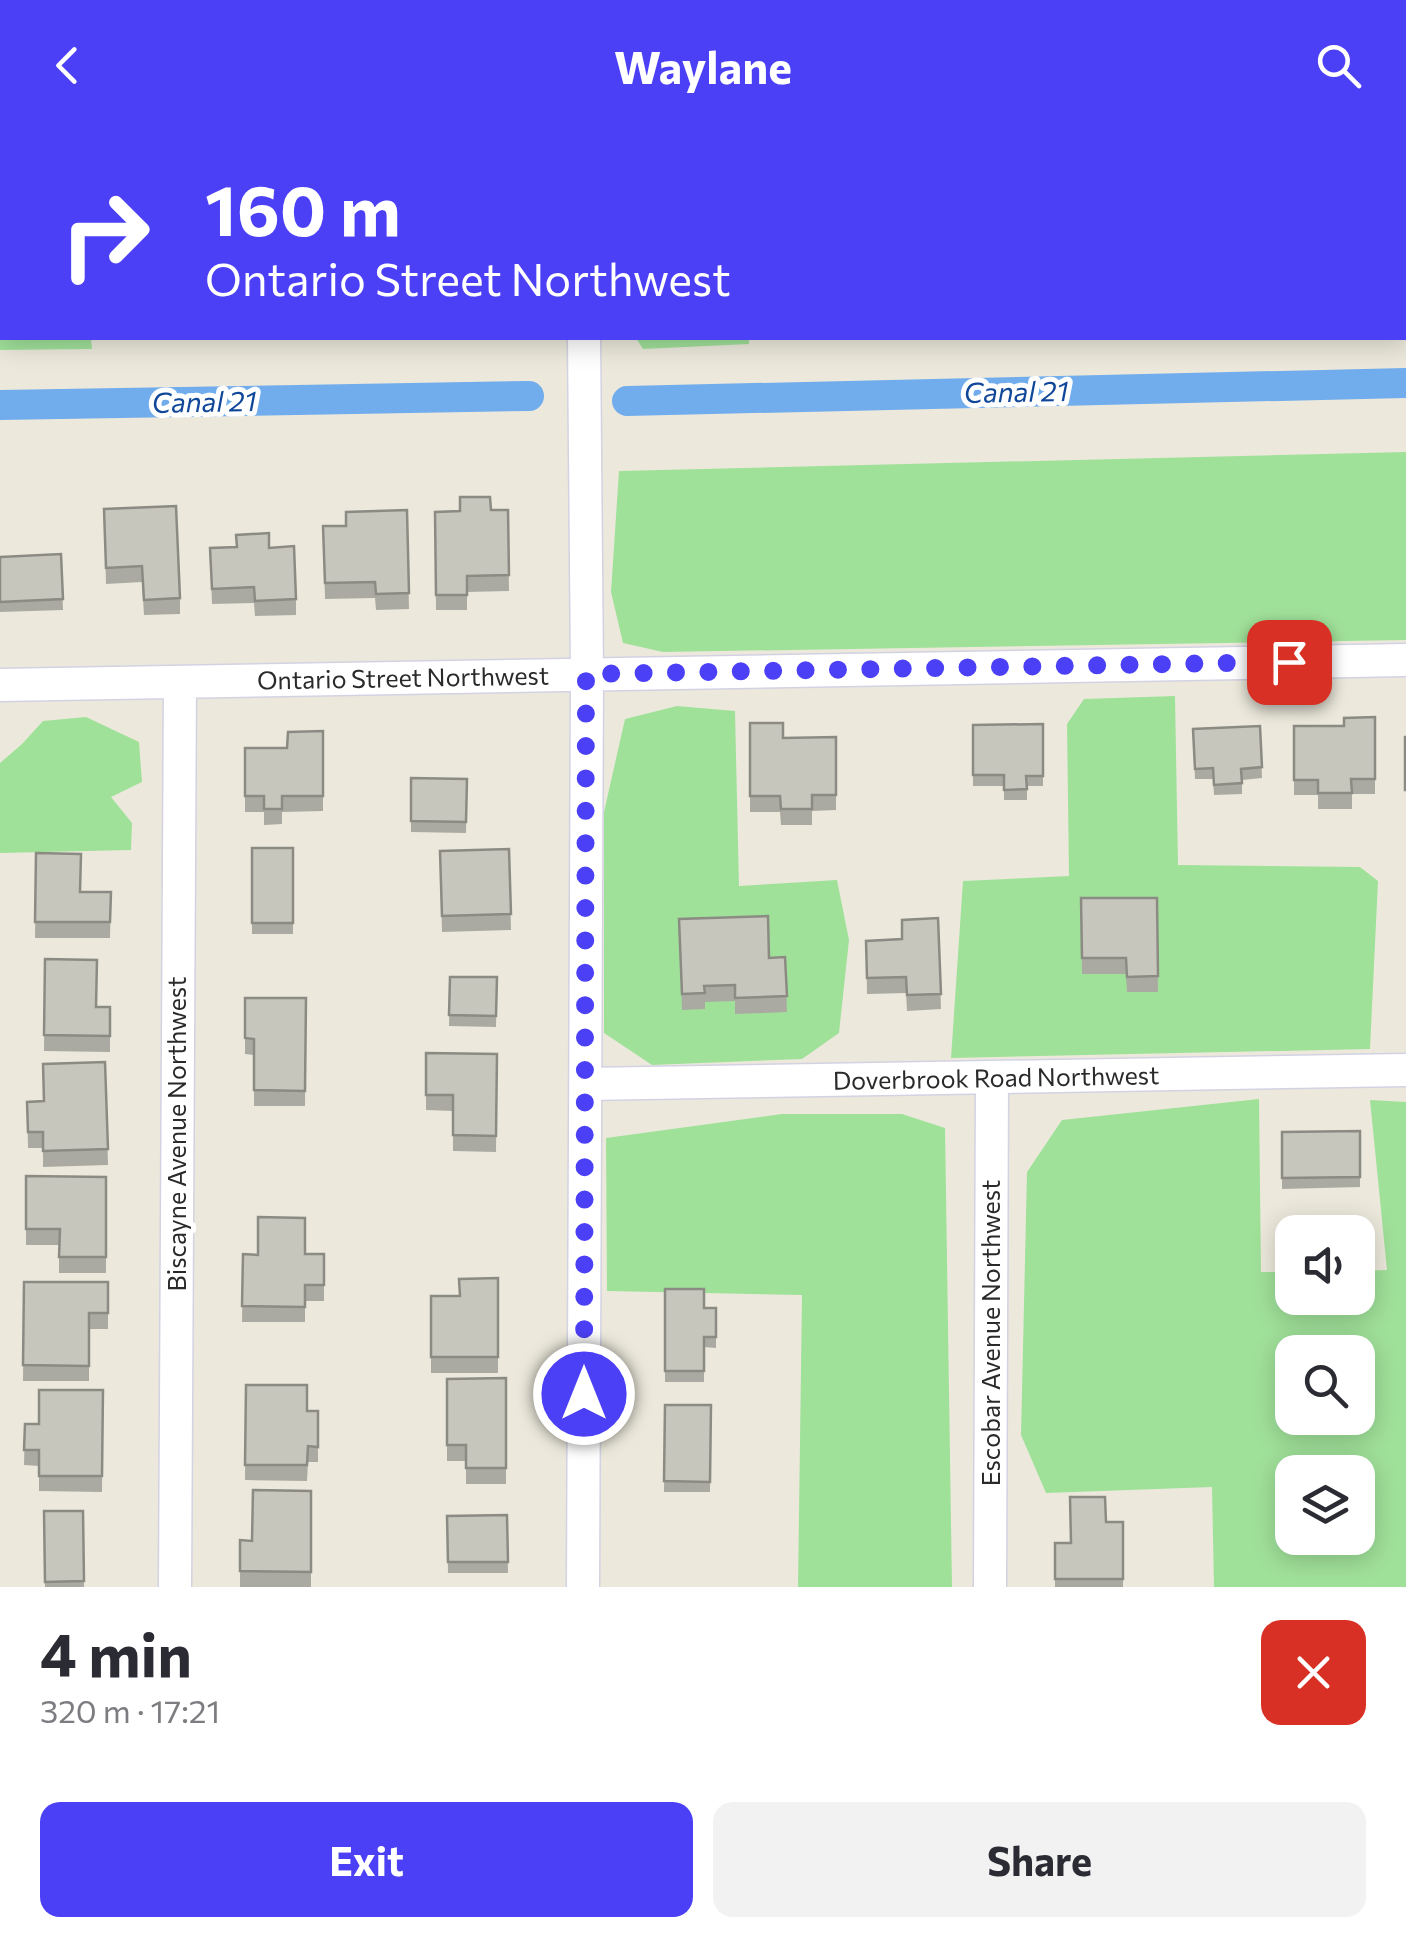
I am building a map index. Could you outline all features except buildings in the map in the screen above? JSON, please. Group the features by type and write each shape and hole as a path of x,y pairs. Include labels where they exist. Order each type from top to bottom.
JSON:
{"street":[{"path":"583,1587 584,340"},
{"name":"Ontario Street Northwest","path":"0,685 1406,660"},
{"name":"Biscayne Avenue Northwest","path":"174,1587 180,682"},
{"name":"Doverbrook Road Northwest","path":"586,1084 1406,1070"},
{"name":"Escobar Avenue Northwest","path":"990,1587 992,1078"}],"green space":[{"path":"0,340 91,340 92,349 0,350"},
{"path":"637,340 749,340 749,344 643,349"},
{"path":"1406,452 1406,640 663,652 623,643 611,592 619,471"},
{"path":"1175,696 1178,865 1360,867 1378,881 1370,1049 951,1058 963,881 1069,876 1067,724 1084,699"},
{"path":"677,706 735,711 739,886 837,880 849,940 839,1033 802,1059 652,1065 604,1033 604,812 625,719"},
{"path":"86,717 139,742 142,782 111,797 132,823 131,850 0,853 0,763 43,721"},
{"path":"1259,1099 1261,1272 1275,1272 1275,1315 1375,1315 1375,1270 1387,1270 1370,1100 1406,1102 1406,1587 1214,1587 1212,1487 1046,1493 1021,1435 1027,1172 1062,1120"},
{"path":"782,1114 902,1114 945,1128 952,1587 798,1587 802,1295 607,1291 606,1138"}],"waterway":[{"name":"Canal 21","path":"627,401 1406,383"},
{"name":"Canal 21","path":"0,405 529,396"}],"route":[{"path":"584,1394 586,674 1289,662"}]}
